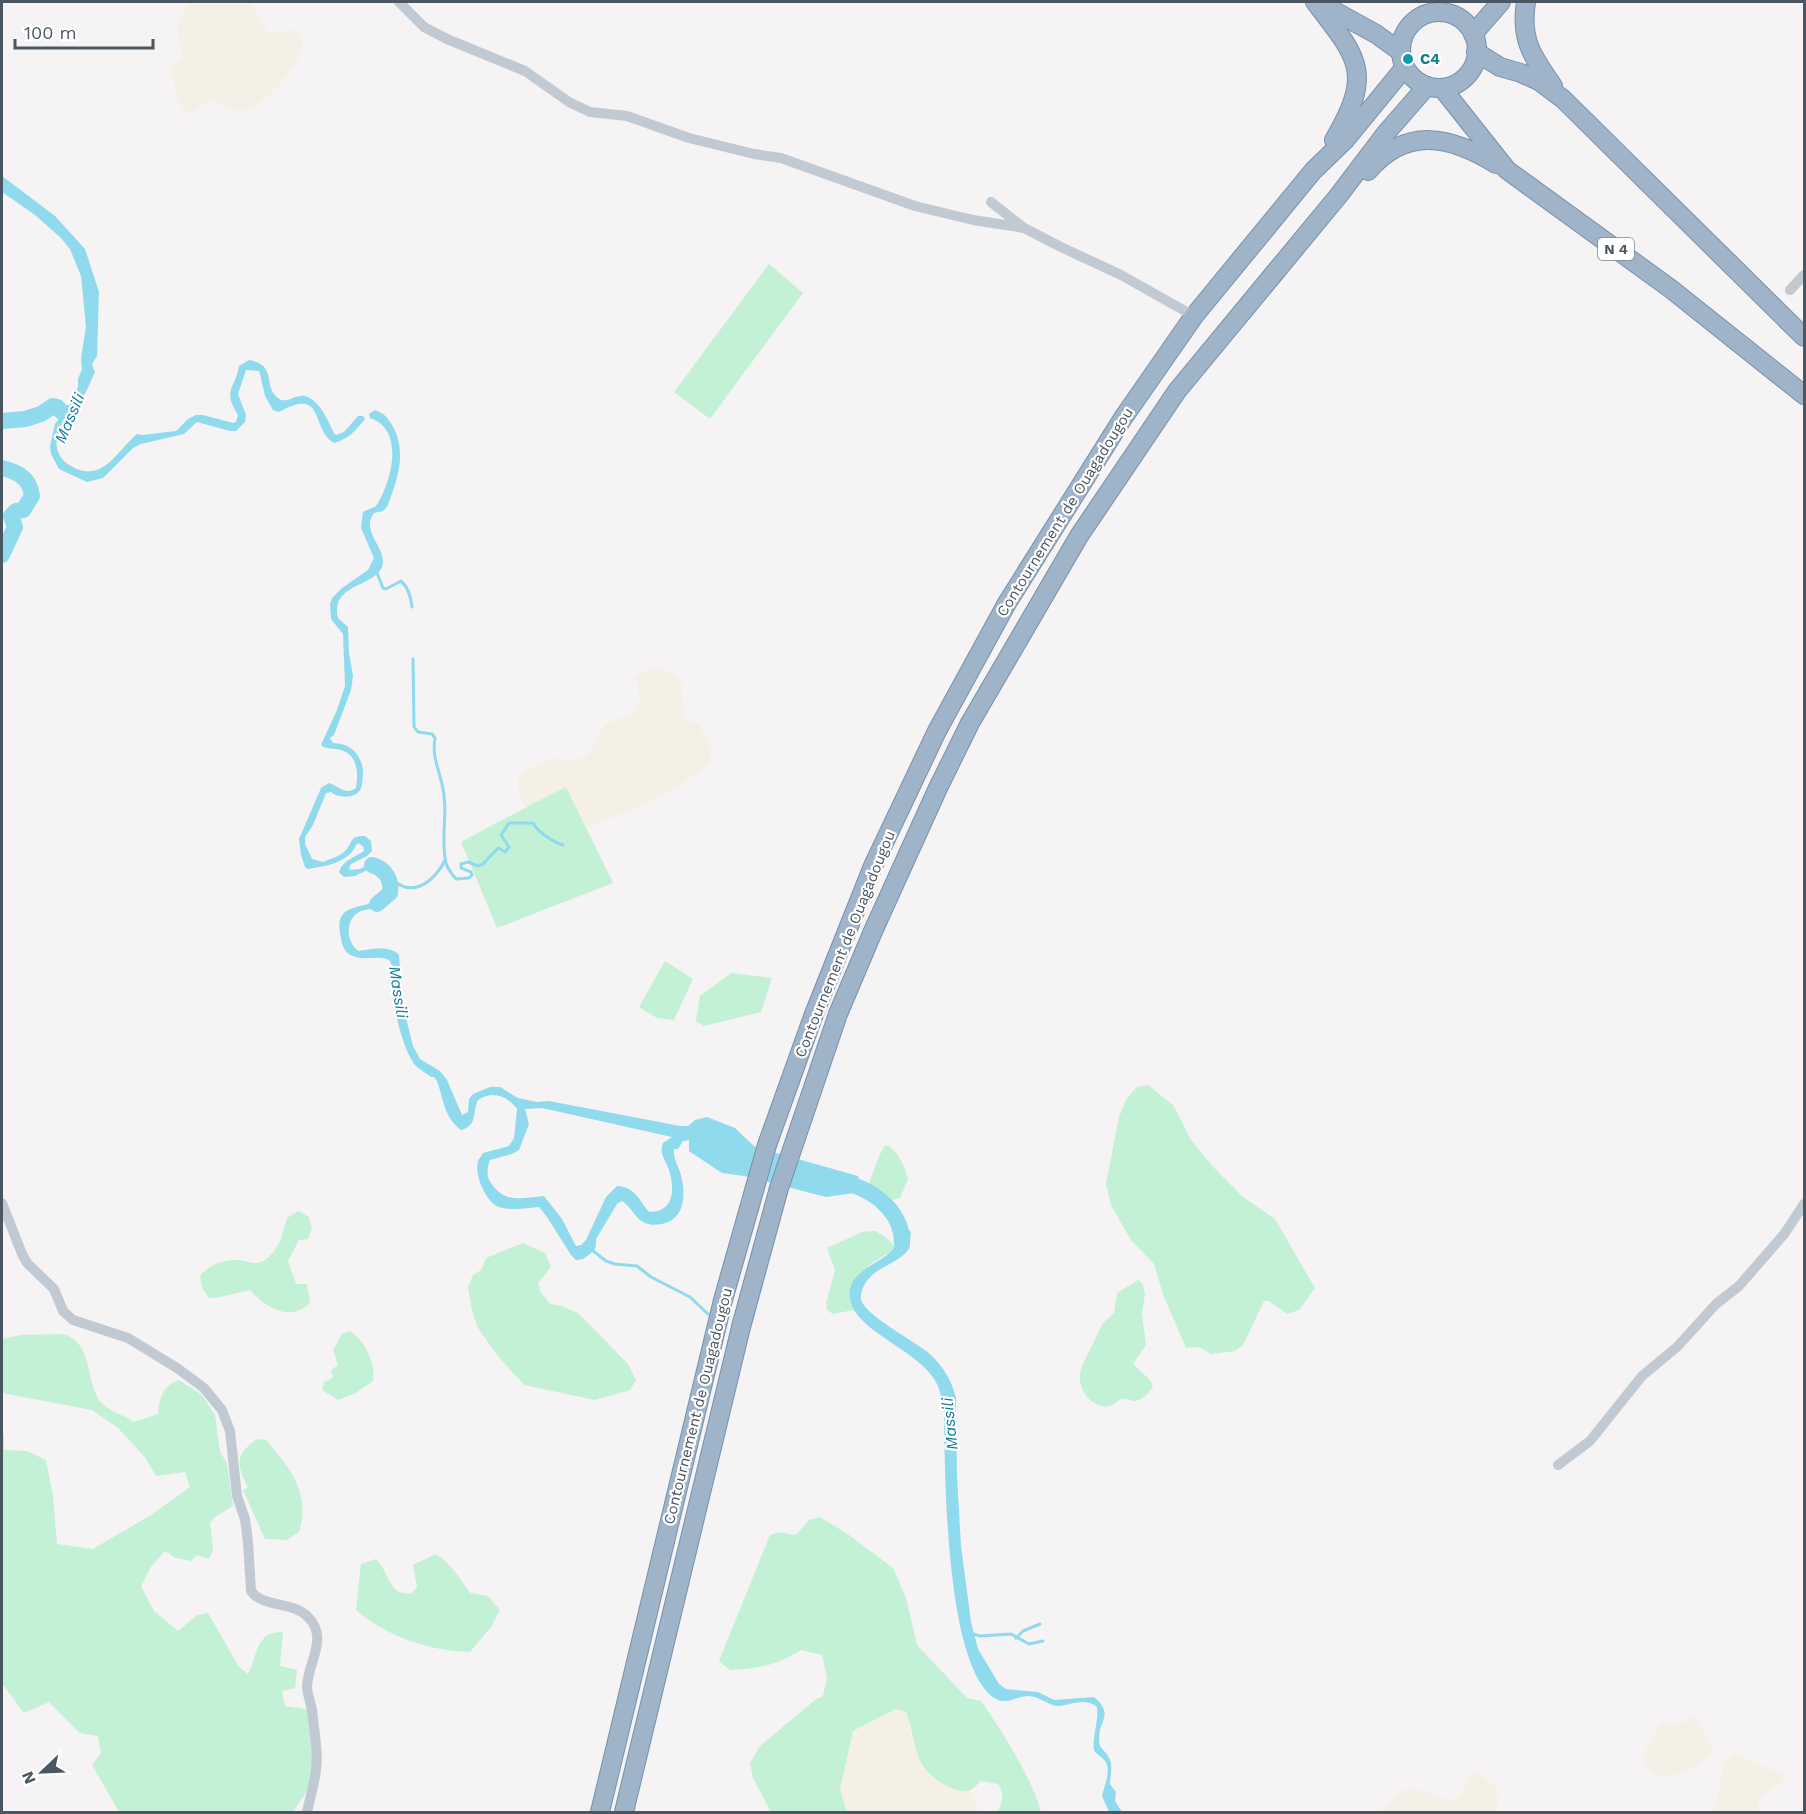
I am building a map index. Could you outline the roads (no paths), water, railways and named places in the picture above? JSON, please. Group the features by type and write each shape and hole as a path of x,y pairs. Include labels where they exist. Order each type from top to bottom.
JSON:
{"highway":[{"path":"1312,171 1347,117 1354,100 1357,80 1355,61 1347,44 1315,2"},
{"name":"N 4","path":"1322,2 1376,34 1403,59 1414,79 1434,87 1507,170 1671,289 1804,395"},
{"path":"1473,34 1501,2"},
{"path":"1526,2 1523,24 1529,48 1538,66 1563,99"},
{"path":"1403,59 1402,42 1410,25 1427,7 1458,8 1473,34 1476,52 1473,67 1460,81 1434,87"},
{"path":"1476,52 1500,67 1539,81 1563,99 1804,337"},
{"name":"Contournement de Ouagadougou","path":"600,1812 723,1300 767,1144 814,1014 873,866 937,731 1007,603 1123,418 1194,316 1312,171 1346,139 1403,59"},
{"name":"Contournement de Ouagadougou","path":"624,1812 741,1327 779,1188 838,1014 874,929 970,723 1079,536 1177,391 1339,195 1386,133 1434,87"},
{"path":"1339,195 1360,180 1380,158 1399,146 1418,140 1436,139 1459,145 1507,170"}],"street":[{"path":"399,2 424,27 447,39 525,71 569,102 590,112 627,116 689,138 754,154 781,158 915,206 973,220 1024,228"},
{"path":"991,202 1024,228 1121,275 1194,316"},
{"path":"1790,290 1804,276"},
{"path":"2,1203 27,1263 54,1290 63,1311 73,1320 128,1338 177,1368 204,1388 222,1410 230,1431 237,1496 245,1519 251,1591 255,1597 292,1607 307,1616 317,1628 318,1640 307,1686 316,1748 314,1791 306,1810"},
{"path":"1558,1465 1590,1441 1642,1376 1677,1347 1716,1304 1739,1286 1785,1233 1804,1204"}],"water":[{"path":"2,176 55,216 85,249 99,292 97,356 92,364 95,372 83,397 61,429 57,441 59,454 69,465 80,470 99,469 115,457 137,434 176,431 188,419 196,415 236,422 238,415 230,394 239,366 249,360 264,366 273,393 281,400 305,396 315,402 336,435 344,432 358,416 363,416 365,419 348,437 334,443 327,437 311,407 304,404 294,405 279,412 273,410 265,396 259,371 246,370 238,394 246,415 245,422 236,431 197,422 184,434 133,448 103,478 87,482 59,469 51,454 50,446 55,424 70,404 78,387 82,369 81,358 86,327 81,276 70,249 61,238 35,215 2,192"},
{"path":"375,410 387,418 397,435 399,466 387,507 383,511 374,513 370,520 372,534 382,555 381,569 369,580 345,593 337,607 338,618 348,627 353,676 351,690 334,735 330,738 333,743 346,745 356,752 363,769 362,785 358,793 350,796 326,793 313,825 305,837 305,844 312,859 323,862 344,852 354,838 365,836 371,841 372,851 351,864 350,870 360,869 373,862 386,870 390,878 387,880 371,868 355,876 344,877 339,872 346,862 364,851 363,846 358,843 351,854 340,861 308,869 301,855 299,839 321,788 329,783 345,791 356,788 357,775 352,757 348,753 321,745 345,686 343,634 331,619 330,604 332,598 342,588 368,570 374,558 361,528 363,512 378,503 387,483 392,461 391,440 387,431 380,423 370,418 369,414"},
{"path":"2,464 16,468 33,482 38,495 29,516 25,516 18,508 27,489 23,481 2,474"},
{"path":"389,888 393,888 395,894 385,908 362,911 352,918 349,928 350,939 359,951 386,949 399,955 402,1002 413,1046 420,1059 440,1071 447,1080 462,1115 468,1112 469,1099 473,1094 490,1087 500,1087 518,1098 537,1102 549,1101 680,1126 688,1126 695,1120 707,1117 735,1128 755,1147 858,1176 860,1183 874,1193 871,1196 862,1192 826,1197 744,1176 722,1173 689,1151 689,1140 683,1141 678,1149 674,1149 682,1178 683,1200 679,1213 668,1222 648,1224 638,1219 622,1201 617,1204 596,1239 594,1251 583,1259 576,1260 539,1207 516,1209 499,1207 491,1202 481,1185 478,1160 483,1153 509,1146 514,1138 517,1109 504,1098 489,1095 478,1100 470,1125 461,1130 455,1125 445,1108 437,1081 416,1066 404,1044 396,1015 394,974 389,960 357,957 350,955 344,949 339,927 343,914 348,910 378,900","holes":["542,1108 672,1137 663,1143 662,1149 672,1185 668,1204 657,1211 649,1212 632,1192 617,1186 606,1197 586,1240 581,1245 576,1246 562,1219 544,1196 508,1197 496,1190 489,1180 490,1160 519,1150 529,1124 525,1109"]},
{"path":"900,1223 903,1228 911,1232 909,1249 866,1282 861,1300 872,1314 930,1354 946,1374 952,1386 956,1398 961,1546 971,1622 978,1649 999,1684 1006,1689 1038,1692 1054,1700 1094,1697 1100,1703 1105,1713 1099,1733 1099,1743 1110,1759 1110,1784 1116,1792 1115,1801 1122,1812 1109,1812 1102,1796 1108,1769 1105,1761 1094,1750 1097,1707 1088,1702 1054,1706 1028,1696 1005,1701 998,1700 980,1682 967,1652 957,1612 951,1566 945,1476 944,1411 939,1390 929,1372 917,1361 863,1321 854,1310 850,1298 850,1288 854,1280 860,1273 885,1257 895,1245 895,1226"}],"waterway":[{"path":"2,421 25,419 41,414 53,406 67,413"},
{"path":"2,468 26,480 32,496 23,510 16,511 11,516 15,527 2,555"},
{"path":"377,573 383,588 386,589 401,581 409,593 412,607"},
{"path":"413,659 414,727 418,732 432,734 435,738 435,756 445,804 444,853 449,870 456,879 469,878 472,875 471,872 461,868 461,864 468,862 478,866 483,864 498,848 505,852 509,847 501,835 509,823 533,823 546,836 563,845"},
{"path":"391,883 405,887 418,887 430,880 445,860"},
{"name":"Massili","path":"372,865 384,872 390,883 390,893 377,904"},
{"name":"Massili","path":"853,1185 872,1194 888,1207 898,1224 902,1244"},
{"path":"592,1250 606,1261 637,1266 651,1277 690,1297 708,1314"},
{"path":"1016,1638 1023,1631 1040,1624"},
{"path":"970,1633 980,1636 1011,1634 1029,1644 1043,1641"}],"place":[{"name":"C4","path":"1408,59"}]}
